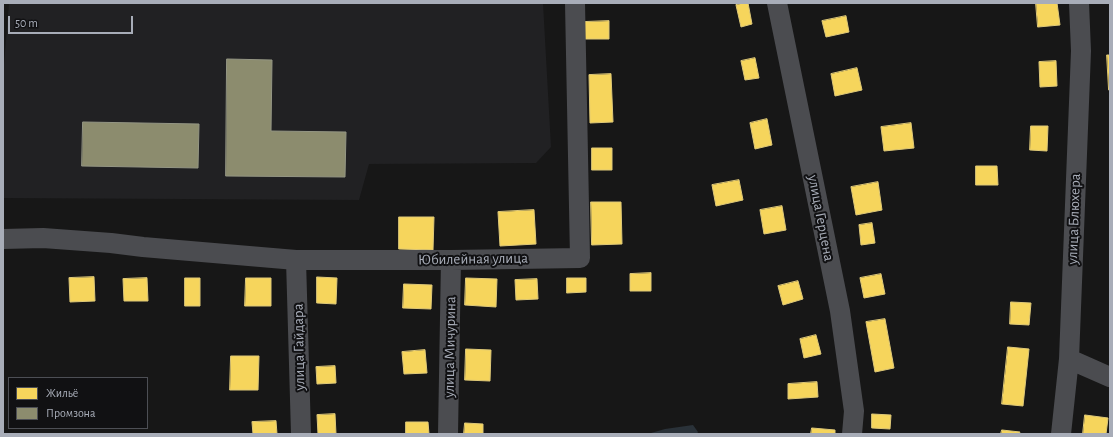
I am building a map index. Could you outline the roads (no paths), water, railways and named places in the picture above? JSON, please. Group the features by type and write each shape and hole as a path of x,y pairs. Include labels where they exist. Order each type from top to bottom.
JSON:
{"street":[{"name":"Юбилейная улица","path":"3,239 43,238 296,260 580,258 575,3"},
{"name":"улица Герцена","path":"777,3 840,311 854,411 852,434"},
{"name":"улица Блюхера","path":"1061,434 1069,359 1081,51 1078,3"},
{"name":"улица Гайдара","path":"296,260 301,434"},
{"name":"улица Мичурина","path":"448,434 451,260"},
{"path":"1069,359 1110,377"}]}
